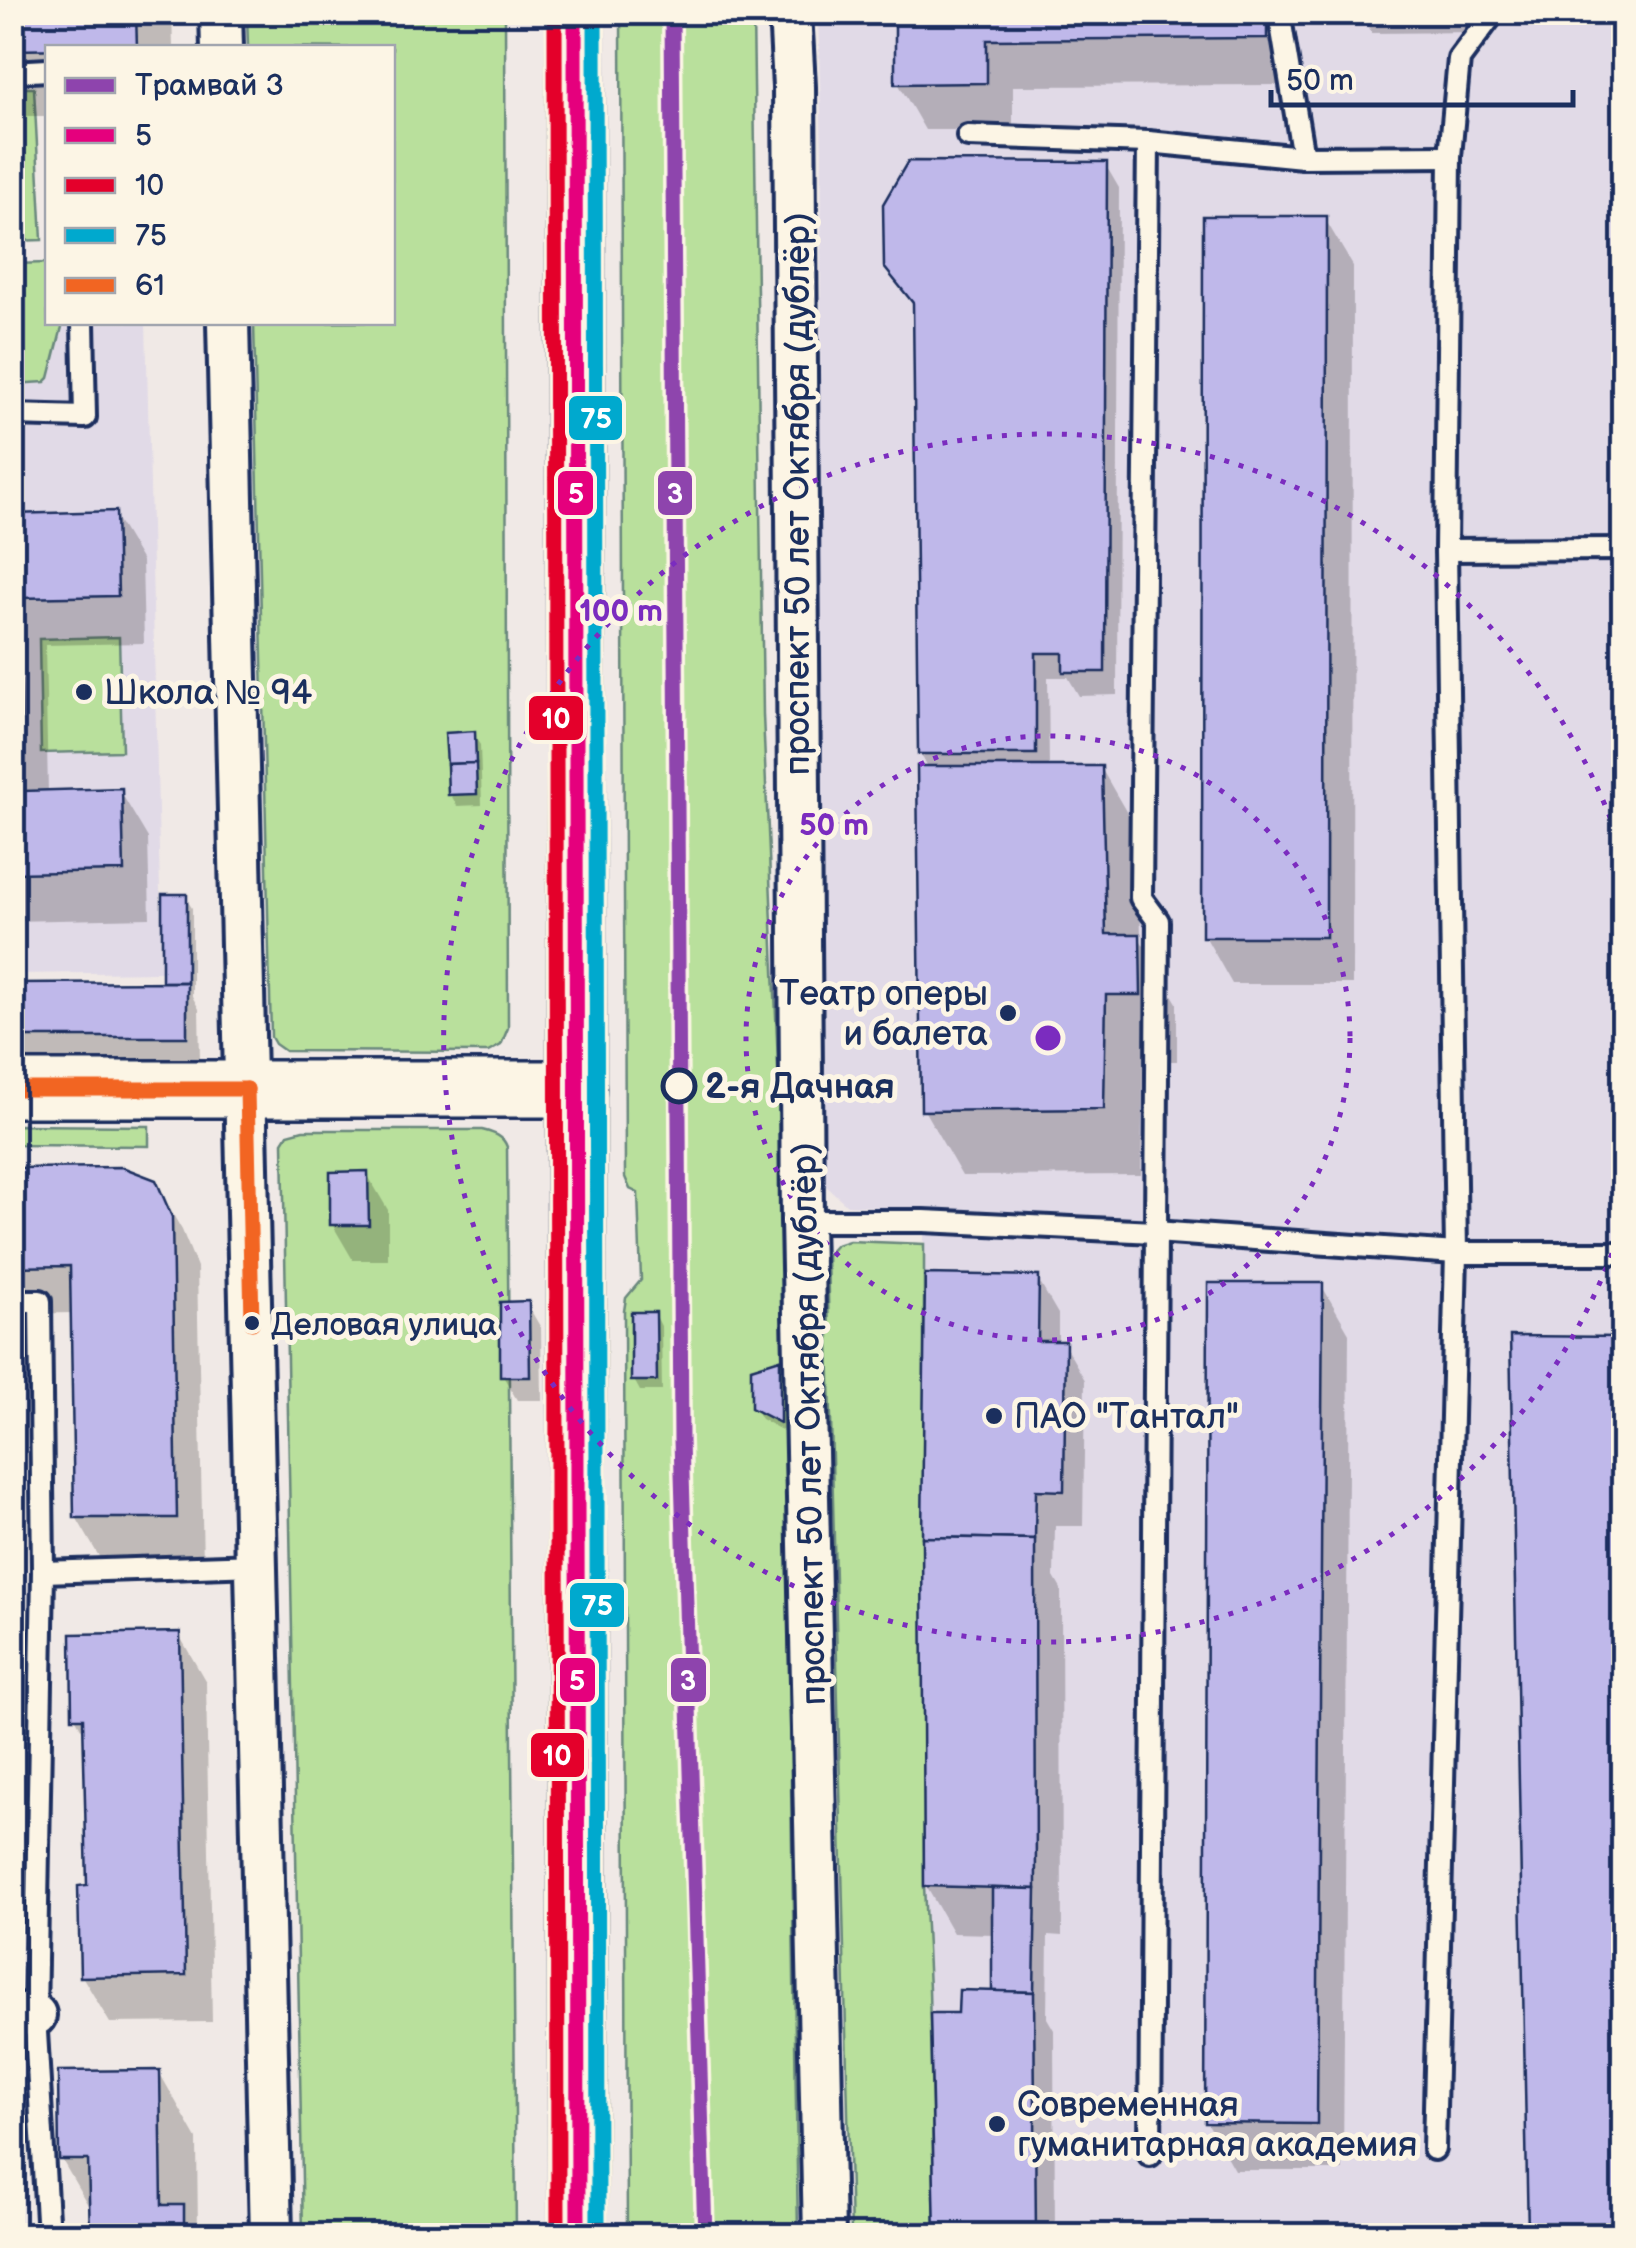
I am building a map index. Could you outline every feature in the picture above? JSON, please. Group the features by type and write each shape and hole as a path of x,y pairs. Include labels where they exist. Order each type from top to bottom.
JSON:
{"main road":[{"path":"574,12 578,2236"}],"street":[{"path":"221,12 222,45"},
{"name":"проспект 50 лет Октября (дублёр)","path":"790,12 794,107 802,1221 824,2236"},
{"path":"228,325 271,2236"},
{"path":"12,1089 578,1089"}],"lane":[{"path":"1278,12 1303,156"},
{"path":"1434,2149 1456,1253 1446,550 1450,156 1459,59 1494,12"},
{"path":"12,72 45,70"},
{"path":"968,136 1148,142 1303,156 1450,156"},
{"path":"1148,142 1141,898 1158,921 1150,2155"},
{"path":"12,415 85,417 83,325"},
{"path":"1446,550 1624,549"},
{"path":"802,1221 1155,1232 1456,1253 1624,1253"},
{"path":"12,1301 40,1301 42,1572 24,2014 48,2236"},
{"path":"42,1572 257,1565"}],"shaded area":[{"path":"818,13 1623,13 1623,2233 935,2235 924,1886 924,1210 847,1205 825,1185 817,758 822,151"},
{"name":"Школа № 94","path":"45,263 45,325 146,325 162,972 13,974 12,264"}],"green space":[{"path":"247,13 505,13 508,1028 501,1045 488,1052 285,1051 271,1037 254,325 395,325 395,45 248,45"},
{"path":"621,13 753,13 763,715 781,1132 798,2235 627,2235 624,1311 626,1298 641,1280 638,1193 630,1189 625,1177"},
{"path":"13,88 34,88 42,240 13,241"},
{"path":"45,263 45,325 62,325 45,382 13,384 13,264"},
{"path":"119,637 122,751 41,753 39,639"},
{"path":"13,1125 149,1126 149,1146 13,1145"},
{"path":"303,1130 482,1130 500,1137 507,1147 516,2235 303,2235 283,1142 288,1134"},
{"path":"849,1241 924,1244 924,1886 935,2235 851,2235 827,1255 836,1245"}],"building":[{"path":"12,12 136,12 137,45 45,45 45,49 12,50"},
{"path":"895,12 1267,12 1267,38 987,40 987,83 895,84"},
{"path":"908,161 1107,162 1105,672 1063,672 1063,653 1036,653 1036,754 918,754 913,303 884,267 883,204"},
{"path":"1203,216 1327,216 1326,937 1202,937"},
{"path":"116,511 118,596 19,598 23,791 122,788 124,871 12,873 12,514"},
{"path":"475,731 476,763 447,764 445,733"},
{"path":"476,763 477,794 448,795 447,764"},
{"path":"917,766 1102,766 1106,934 1140,934 1141,995 1106,995 1104,1109 921,1111"},
{"path":"162,894 187,894 187,982 162,982"},
{"path":"187,982 187,1037 12,1037 12,983"},
{"path":"122,1167 156,1180 172,1217 177,1518 74,1518 70,1266 12,1267 12,1168"},
{"path":"368,1171 369,1225 330,1225 330,1172"},
{"name":"ПАО \"Тантал\"","path":"925,1274 1039,1276 1038,1341 1066,1341 1064,1491 1036,1490 1035,1539 922,1537"},
{"path":"1208,1283 1323,1283 1317,2124 1205,2123"},
{"path":"529,1301 530,1377 500,1377 500,1302"},
{"path":"631,1312 656,1312 657,1381 631,1381"},
{"path":"1510,1336 1624,1337 1624,2233 1528,2234"},
{"path":"780,1359 780,1423 751,1408 751,1368"},
{"path":"922,1537 1035,1539 1036,1889 924,1886"},
{"path":"180,1632 186,1975 80,1977 78,1886 87,1885 83,1718 72,1718 71,1634"},
{"path":"992,1888 1036,1889 1034,1992 992,1991"},
{"name":"Современная гуманитарная академия","path":"959,1990 1034,1992 1036,2236 935,2236 930,2013 958,2013"},
{"path":"160,2070 162,2205 184,2205 184,2236 90,2236 88,2160 59,2160 58,2071"},
{"path":"1528,2234 1624,2236 1189,2235"}],"tram line":[{"name":"3","path":"672,12 681,1440 705,2236"}],"transit line":[{"name":"10","path":"555,12 558,2236"},
{"name":"5","path":"575,12 578,2236"},
{"name":"75","path":"595,12 598,2236"},
{"name":"61","path":"12,1089 247,1089"},
{"name":"61","path":"247,1089 252,1323"}],"place":[{"name":"Школа № 94","path":"84,692"},
{"name":"Театр оперы и балета","path":"1008,1013"},
{"name":"2-я Дачная","path":"679,1086"},
{"name":"Деловая улица","path":"252,1323"},
{"name":"ПАО \"Тантал\"","path":"994,1416"},
{"name":"Современная гуманитарная академия","path":"997,2124"}]}
